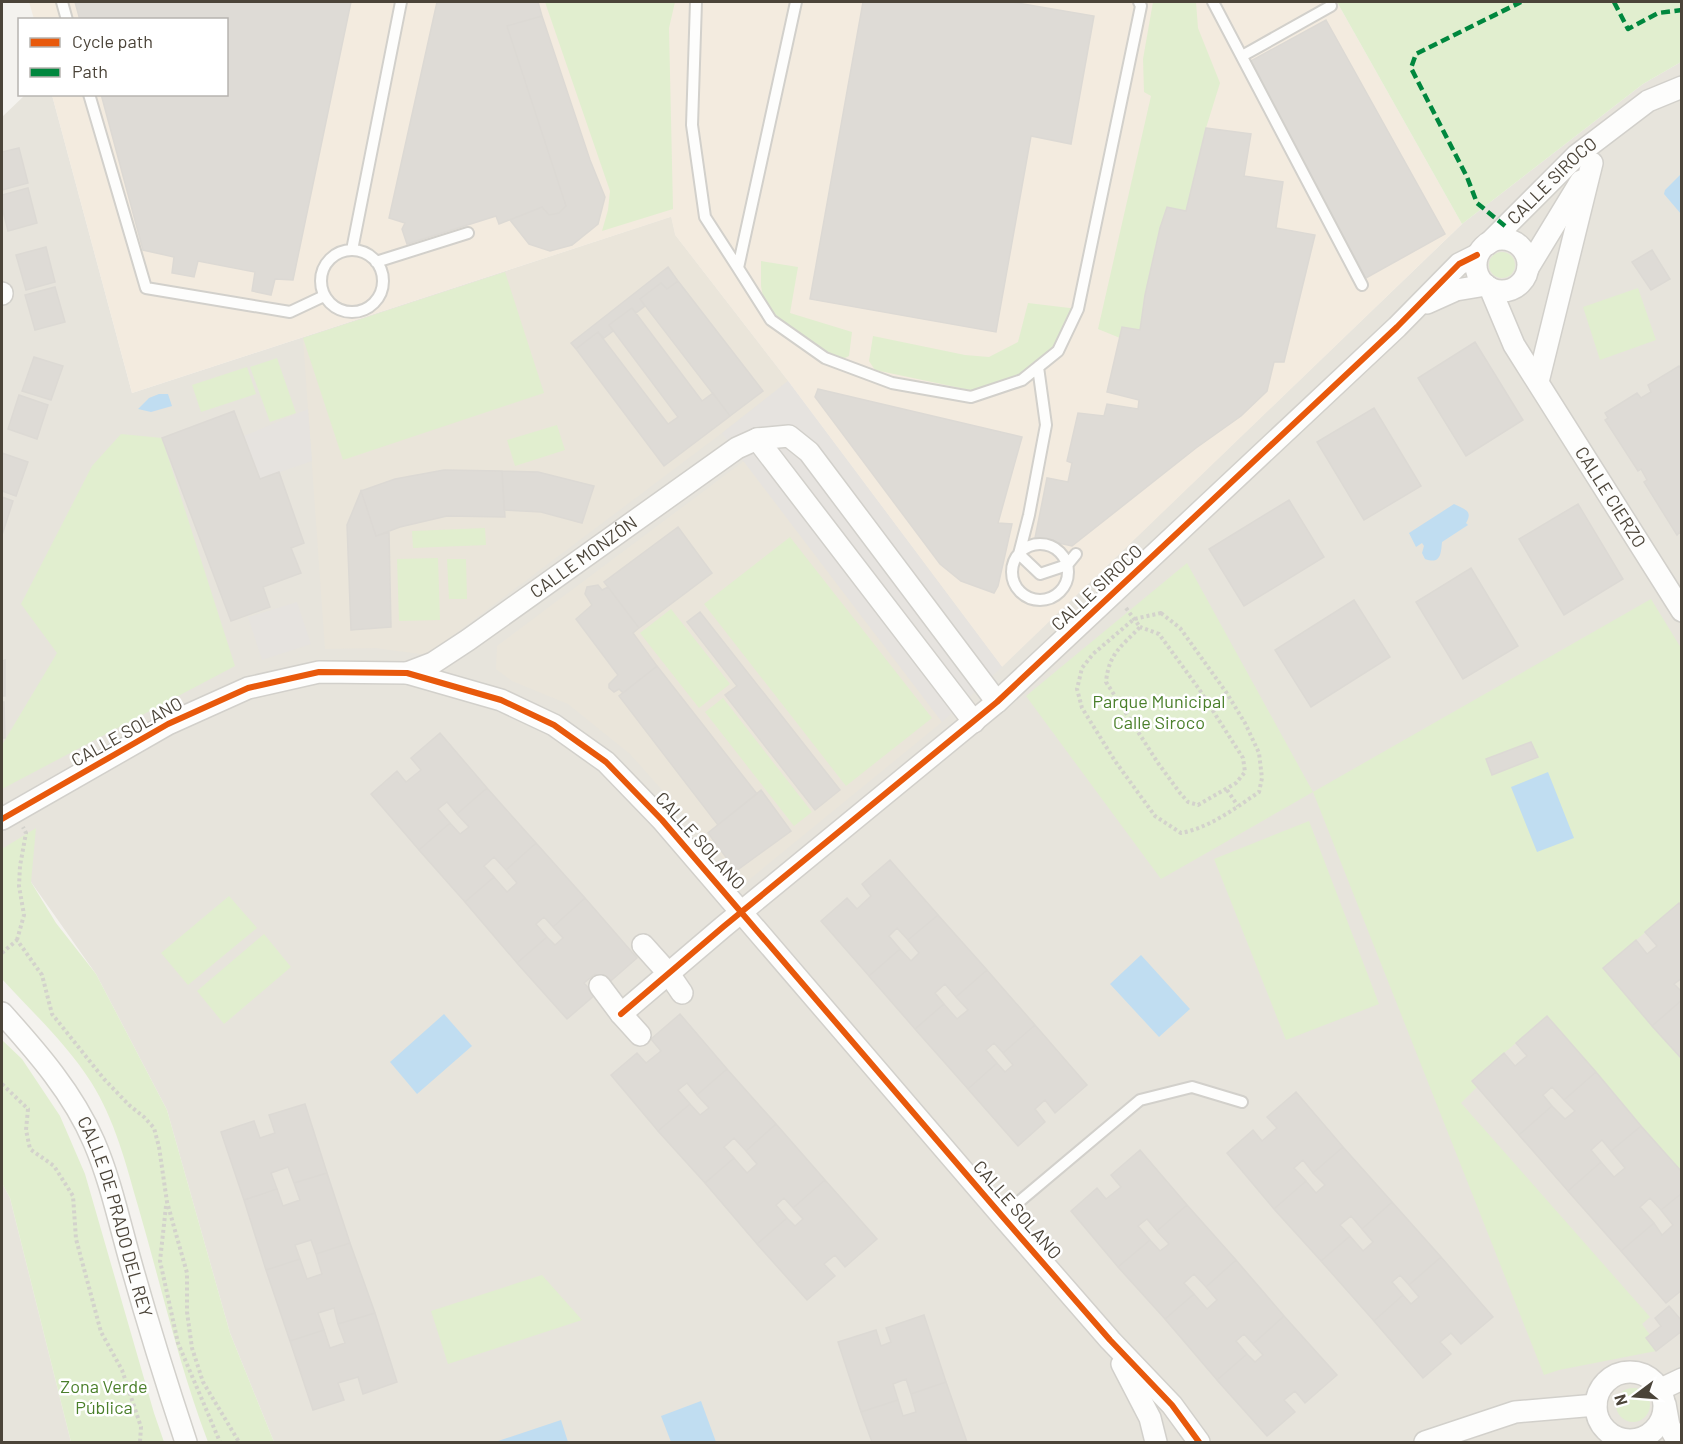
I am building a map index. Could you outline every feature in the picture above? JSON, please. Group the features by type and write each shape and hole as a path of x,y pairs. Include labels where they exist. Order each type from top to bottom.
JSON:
{"street":[{"name":"CALLE SIROCO","path":"621,1014 742,911 975,722 1416,308 1459,264 1482,250 1577,155 1648,101 1682,87"},
{"name":"CALLE SIROCO","path":"1528,268 1621,120"},
{"path":"1538,382 1592,164"},
{"path":"1503,239 1519,245 1527,260 1528,268 1517,286 1504,291 1488,286 1480,279 1477,271 1482,250 1495,240 1503,239"},
{"name":"CALLE SIROCO","path":"1416,308 1456,290 1488,286"},
{"name":"CALLE CIERZO","path":"1488,286 1514,345 1682,611"},
{"name":"CALLE MONZÓN","path":"406,673 442,658 737,448 757,439 789,436 809,452 997,702"},
{"path":"757,439 975,722"},
{"name":"CALLE SOLANO","path":"8,816 168,724 248,688 319,672 406,673 501,700 554,726 614,770 662,820 1002,1216 1110,1340 1172,1406 1199,1443"},
{"path":"643,945 669,974 682,993"},
{"path":"600,986 640,1035"},
{"name":"CALLE DE PRADO DEL REY","path":"2,1013 57,1078 80,1114 94,1142 105,1172 155,1350 186,1443"},
{"name":"CALLE SOLANO","path":"1110,1340 1150,1418 1156,1443"},
{"path":"1678,1443 1669,1426 1663,1396 1654,1380 1644,1374 1634,1371 1612,1376 1603,1384 1596,1405 1597,1416 1609,1433 1632,1441 1641,1439 1651,1434 1659,1425 1663,1415 1663,1396 1682,1379"},
{"path":"1425,1443 1515,1412 1596,1405"}],"lane":[{"path":"62,2 66,18"},
{"path":"352,249 401,2"},
{"path":"696,2 692,125 705,217 771,320 825,358 892,382 971,398 1022,380 1058,351 1078,309 1141,6 1139,2"},
{"path":"738,268 796,2"},
{"path":"1213,2 1362,285"},
{"path":"1242,56 1331,6"},
{"path":"90,96 146,288 290,312 324,296"},
{"path":"376,262 468,233"},
{"path":"352,249 363,251 371,256 382,273 384,283 376,301 369,308 360,312 340,311 324,296 321,286 321,275 332,256 352,249"},
{"path":"1018,554 1033,544 1050,545 1058,550 1068,565 1069,574 1061,591 1044,600 1034,599 1018,590 1014,581 1014,562 1029,515 1047,425 1038,367"},
{"path":"1018,554 1040,574 1068,565 1076,554"},
{"path":"1002,1216 1140,1100 1192,1087 1242,1102"}],"path":[{"path":"1115,592 1140,627 1159,634 1199,689 1243,758 1245,772 1236,783 1198,805 1188,802 1158,764 1106,682 1108,666 1115,652 1140,627"},
{"path":"1161,613 1180,628 1226,692 1245,723 1259,753 1262,778 1259,792 1219,819 1193,831 1181,833 1155,816 1096,733 1082,708 1077,689 1082,668 1093,654 1134,619 1161,613"},
{"path":"1227,790 1238,806"},
{"path":"2,953 17,940 24,915 18,886 26,833 8,816"},
{"path":"17,940 42,975 52,1014 104,1079 154,1128 167,1202 187,1273 187,1312 192,1348 203,1382 239,1443"},
{"path":"2,1084 28,1109 26,1130 30,1149 54,1166 73,1196 76,1239 101,1332 122,1370 141,1427 140,1443"},
{"path":"167,1202 160,1261 182,1353 220,1443"}],"shaded area":[{"path":"29,2 1337,2 1462,224 1002,667 788,381 675,235 671,217 132,393 52,96 228,96 228,18 34,18"},
{"path":"1681,62 1681,1442 274,1442 230,1333 167,1110 96,974 31,882 2,870 2,117 24,96 52,96 132,393 671,217 675,235 1002,666 1462,224 1643,84"},
{"path":"671,217 675,235 788,381 427,655 376,648 325,649 303,338"},
{"path":"788,381 1002,667 942,722 722,433"},
{"path":"308,409 312,461 260,479 244,436"},
{"path":"744,461 942,722 745,883 630,754 568,704 512,681 496,669 497,646"},
{"path":"297,602 311,644 262,660 248,617"},
{"path":"2,1183 10,1198 71,1442 2,1442"}],"green space":[{"path":"545,2 675,2 669,28 673,209 602,231 610,191"},
{"path":"1153,2 1196,2 1198,28 1220,83 1206,128 1186,211 1167,207 1151,268 1140,330 1122,327 1120,338 1098,329 1151,96 1144,92 1143,59"},
{"path":"1337,2 1681,2 1681,62 1643,84 1462,224"},
{"path":"1502,252 1511,256 1515,265 1511,274 1502,278 1493,274 1489,265 1493,256"},
{"path":"761,261 798,267 790,313 852,332 849,356 836,362 766,313 761,286"},
{"path":"505,272 544,393 343,460 303,338"},
{"path":"1638,288 1656,340 1600,360 1583,307"},
{"path":"1028,303 1078,309 1058,351 1022,380 984,393 875,370 869,361 873,336 965,355 989,357 1018,342"},
{"path":"277,358 296,413 270,422 250,367"},
{"path":"247,367 256,394 201,412 192,385"},
{"path":"557,425 565,450 515,466 507,440"},
{"path":"121,434 162,438 235,666 2,789 2,745 57,653 21,604 92,466"},
{"path":"485,528 486,545 413,548 412,531"},
{"path":"790,537 932,718 846,786 704,604"},
{"path":"438,558 440,620 399,621 397,559"},
{"path":"447,559 466,559 467,599 449,599"},
{"name":"Parque Municipal Calle Siroco","path":"1187,563 1313,792 1161,879 1026,696"},
{"path":"1651,599 1681,648 1681,907 1678,904 1604,968 1681,1059 1681,1172 1596,1072 1516,1043 1472,1080 1477,1087 1461,1103 1650,1317 1642,1324 1650,1335 1647,1339 1656,1351 1544,1375 1313,792","holes":["1531,742 1537,756 1487,759"]},
{"path":"671,609 730,684 699,708 640,633"},
{"path":"723,698 812,812 794,826 705,712"},
{"path":"1309,821 1379,1004 1286,1040 1214,859"},
{"path":"36,828 31,882 56,923 96,974 167,1110 230,1333 274,1442 208,1442 179,1355 124,1158 107,1112 82,1068 2,979 2,849"},
{"path":"229,896 257,928 188,985 161,953"},
{"path":"264,934 291,967 224,1024 197,991"},
{"name":"Zona Verde Pública","path":"2,1040 22,1059 60,1116 85,1174 164,1442 71,1442 10,1198 2,1183"},
{"path":"542,1275 582,1320 448,1364 431,1311"},
{"path":"1633,1388 1645,1393 1650,1405 1645,1417 1633,1422 1621,1417 1616,1405 1621,1393"}],"water":[{"path":"1681,174 1681,214 1664,194 1665,190"},
{"path":"159,394 168,394 172,406 151,412 138,409 149,398"},
{"path":"1454,504 1468,513 1466,523 1468,525 1442,542 1437,559 1425,559 1422,553 1424,546 1422,543 1416,547 1409,533"},
{"path":"1548,772 1574,838 1537,852 1511,787"},
{"path":"1141,955 1190,1009 1159,1037 1110,984"},
{"path":"444,1014 472,1046 417,1094 390,1062"},
{"path":"701,1401 716,1442 671,1442 661,1416"},
{"path":"561,1420 568,1442 495,1442"}],"building":[{"path":"75,2 351,2 293,280 275,279 271,295 252,291 255,272 198,261 194,277 172,273 174,257 143,250 102,96 228,96 228,18 79,18"},
{"path":"437,2 538,2 542,16 507,26 566,206 559,213 549,215 542,207 499,224 496,216 407,244 402,229 405,223 389,218"},
{"path":"863,2 1012,2 1094,16 1071,144 1031,136 996,332 810,299"},
{"path":"542,16 590,160 605,197 598,224 572,245 550,251 529,244 510,220 542,207 549,215 559,213 566,206 507,26"},
{"path":"1326,20 1445,234 1366,278 1247,63"},
{"path":"1206,128 1251,134 1244,176 1283,182 1276,228 1315,235 1284,362 1274,362 1267,391 1241,416 1196,448 1072,546 1035,538 1047,478 1068,482 1072,463 1067,461 1078,413 1104,416 1107,404 1138,409 1139,400 1107,392 1122,327 1140,330 1145,295 1160,228 1167,207 1186,211"},
{"path":"19,148 28,183 2,190 2,152"},
{"path":"28,188 37,223 8,231 2,207 2,195"},
{"path":"46,247 55,282 26,290 16,255"},
{"path":"1652,250 1670,279 1651,290 1632,262"},
{"path":"668,267 678,281 667,289 661,283 640,299 645,306 636,313 632,308 609,325 613,331 604,338 598,332 576,349 571,343"},
{"path":"678,281 763,391 730,416 640,299 661,283 667,289"},
{"path":"55,287 65,322 35,330 25,295"},
{"path":"632,308 702,401 713,393 730,416 664,466 576,349 598,332 668,424 678,417 609,325"},
{"path":"1475,342 1523,420 1466,456 1418,378"},
{"path":"34,357 63,366 51,400 22,391"},
{"path":"1679,366 1682,370 1682,535 1680,532 1677,535 1644,482 1647,480 1641,469 1638,471 1605,420 1608,418 1605,413 1637,393 1641,398 1651,392 1648,385"},
{"path":"818,389 1022,437 998,523 1012,524 998,586 994,593 961,581 940,564 815,397"},
{"path":"19,395 48,405 37,439 8,429"},
{"path":"1374,408 1421,486 1364,520 1317,442"},
{"path":"234,411 260,479 279,472 304,543 291,548 301,573 263,587 270,607 231,621 162,438"},
{"path":"2,453 28,462 16,496 2,491"},
{"path":"444,470 502,471 505,517 447,516 400,527 376,536 361,491 395,479"},
{"path":"502,471 538,472 594,486 582,523 541,512 504,510"},
{"path":"361,491 376,536 389,532 391,627 351,630 347,525"},
{"path":"2,497 13,501 2,535"},
{"path":"1289,500 1324,557 1244,606 1209,549"},
{"path":"1578,504 1623,579 1564,615 1519,539"},
{"path":"678,527 712,573 639,628 604,582"},
{"path":"1471,568 1518,646 1463,679 1416,602"},
{"path":"598,585 602,590 608,587 639,628 633,633 657,666 623,693 619,689 614,692 609,688 609,684 618,675 576,619 592,605 585,594 587,587"},
{"path":"1354,600 1390,657 1311,707 1275,650"},
{"path":"700,612 840,790 815,810 725,695 737,686 687,622"},
{"path":"5,660 5,696 2,696 2,661"},
{"path":"657,666 757,794 718,825 619,696"},
{"path":"2,702 4,702 5,738 2,738"},
{"path":"440,733 487,788 457,814 447,802 438,809 450,823 419,850 371,794 397,771 406,782 421,770 411,758"},
{"path":"1531,742 1538,757 1492,775 1486,759"},
{"path":"487,788 536,843 506,870 494,857 484,866 494,877 465,902 419,850 450,823 460,834 469,827 457,814"},
{"path":"761,790 791,831 736,871 708,833"},
{"path":"536,843 585,898 553,927 544,917 536,924 547,937 517,963 465,902 494,877 507,892 517,883 506,870"},
{"path":"890,860 938,915 908,940 897,928 889,936 900,949 869,976 821,921 847,898 857,909 871,896 862,884"},
{"path":"585,898 637,958 605,986 595,974 584,983 595,995 567,1019 517,963 547,937 555,945 563,938 553,927"},
{"path":"1679,903 1682,907 1682,978 1674,984 1682,992 1682,1000 1652,1026 1603,968 1636,940 1647,954 1657,946 1645,932"},
{"path":"938,915 987,970 956,997 945,984 935,993 944,1004 915,1029 869,976 900,949 911,961 919,953 908,940"},
{"path":"987,970 1035,1025 1003,1053 994,1043 986,1050 997,1063 968,1089 915,1029 944,1004 957,1019 968,1010 956,997"},
{"path":"1682,1000 1682,1059 1652,1026"},
{"path":"680,1014 727,1069 697,1095 687,1083 678,1090 690,1104 658,1131 611,1075 637,1053 646,1063 661,1051 651,1039"},
{"path":"1547,1016 1596,1072 1564,1100 1552,1087 1543,1095 1552,1106 1519,1135 1472,1081 1504,1053 1515,1066 1527,1056 1516,1043"},
{"path":"1035,1025 1087,1085 1055,1113 1045,1100 1035,1109 1045,1122 1018,1146 968,1089 997,1063 1005,1072 1013,1065 1003,1053"},
{"path":"727,1069 776,1124 746,1151 734,1138 724,1147 734,1158 705,1183 658,1131 690,1104 700,1115 709,1108 697,1095"},
{"path":"1596,1072 1641,1126 1611,1151 1602,1140 1591,1150 1601,1162 1568,1191 1519,1135 1552,1106 1565,1119 1575,1111 1564,1100"},
{"path":"1296,1092 1343,1147 1313,1173 1303,1160 1294,1168 1306,1181 1274,1209 1227,1153 1253,1130 1262,1141 1277,1128 1267,1117"},
{"path":"305,1104 327,1173 294,1183 288,1167 271,1173 277,1189 244,1200 221,1132 254,1121 260,1138 275,1133 269,1115"},
{"path":"776,1124 825,1180 793,1208 784,1198 776,1205 787,1218 757,1244 705,1183 734,1158 747,1173 757,1164 746,1151"},
{"path":"1641,1126 1682,1172 1682,1193 1661,1210 1650,1198 1640,1207 1654,1223 1621,1251 1568,1191 1601,1162 1614,1177 1625,1168 1611,1151"},
{"path":"1343,1147 1392,1202 1362,1229 1351,1216 1340,1225 1350,1236 1321,1261 1274,1209 1306,1181 1316,1193 1325,1185 1313,1173"},
{"path":"1140,1150 1187,1205 1157,1231 1147,1219 1138,1226 1150,1240 1118,1267 1071,1211 1097,1188 1106,1199 1121,1187 1111,1175"},
{"path":"327,1173 350,1243 316,1254 311,1240 295,1245 300,1259 266,1270 244,1200 277,1189 283,1206 300,1200 294,1183"},
{"path":"825,1180 877,1239 845,1267 835,1255 824,1264 835,1276 807,1300 757,1244 787,1218 795,1226 803,1219 793,1208"},
{"path":"1682,1193 1682,1290 1666,1303 1621,1251 1654,1223 1662,1235 1673,1225 1661,1210"},
{"path":"1392,1202 1441,1257 1409,1285 1400,1275 1392,1282 1403,1295 1374,1321 1321,1261 1350,1236 1363,1251 1373,1242 1362,1229"},
{"path":"1187,1205 1236,1260 1206,1287 1194,1274 1184,1283 1194,1294 1165,1319 1118,1267 1150,1240 1160,1251 1169,1244 1157,1231"},
{"path":"350,1243 375,1313 338,1324 334,1308 318,1313 324,1330 290,1341 266,1270 300,1259 307,1279 322,1274 316,1254"},
{"path":"1441,1257 1493,1317 1461,1344 1451,1333 1440,1342 1451,1354 1423,1378 1374,1321 1403,1295 1411,1304 1419,1297 1409,1285"},
{"path":"1236,1260 1284,1316 1253,1344 1244,1334 1236,1341 1247,1354 1217,1380 1165,1319 1194,1294 1207,1309 1217,1300 1206,1287"},
{"path":"1669,1306 1682,1321 1682,1331 1656,1351 1646,1338 1661,1326 1655,1318"},
{"path":"375,1313 397,1382 363,1394 358,1377 338,1383 344,1400 313,1410 290,1341 324,1330 330,1348 345,1343 338,1324"},
{"path":"924,1315 946,1382 911,1394 906,1379 893,1384 898,1400 861,1412 838,1342 876,1330 881,1346 891,1342 886,1328"},
{"path":"1284,1316 1337,1375 1305,1403 1295,1391 1284,1400 1295,1412 1267,1436 1217,1380 1247,1354 1255,1362 1263,1355 1253,1344"},
{"path":"946,1382 967,1442 872,1442 861,1412 898,1400 903,1416 916,1412 911,1394"}],"marked path":[{"path":"1505,226 1477,203 1467,177 1411,68 1416,54 1521,2"},
{"path":"1614,2 1628,29 1658,13 1682,10"}],"cycle path":[{"path":"621,1014 723,927 997,702 1397,327 1459,264 1477,255"},
{"path":"2,819 168,724 248,688 319,672 407,673 501,700 554,725 606,762 662,820 1110,1340 1172,1405 1199,1442"}]}
